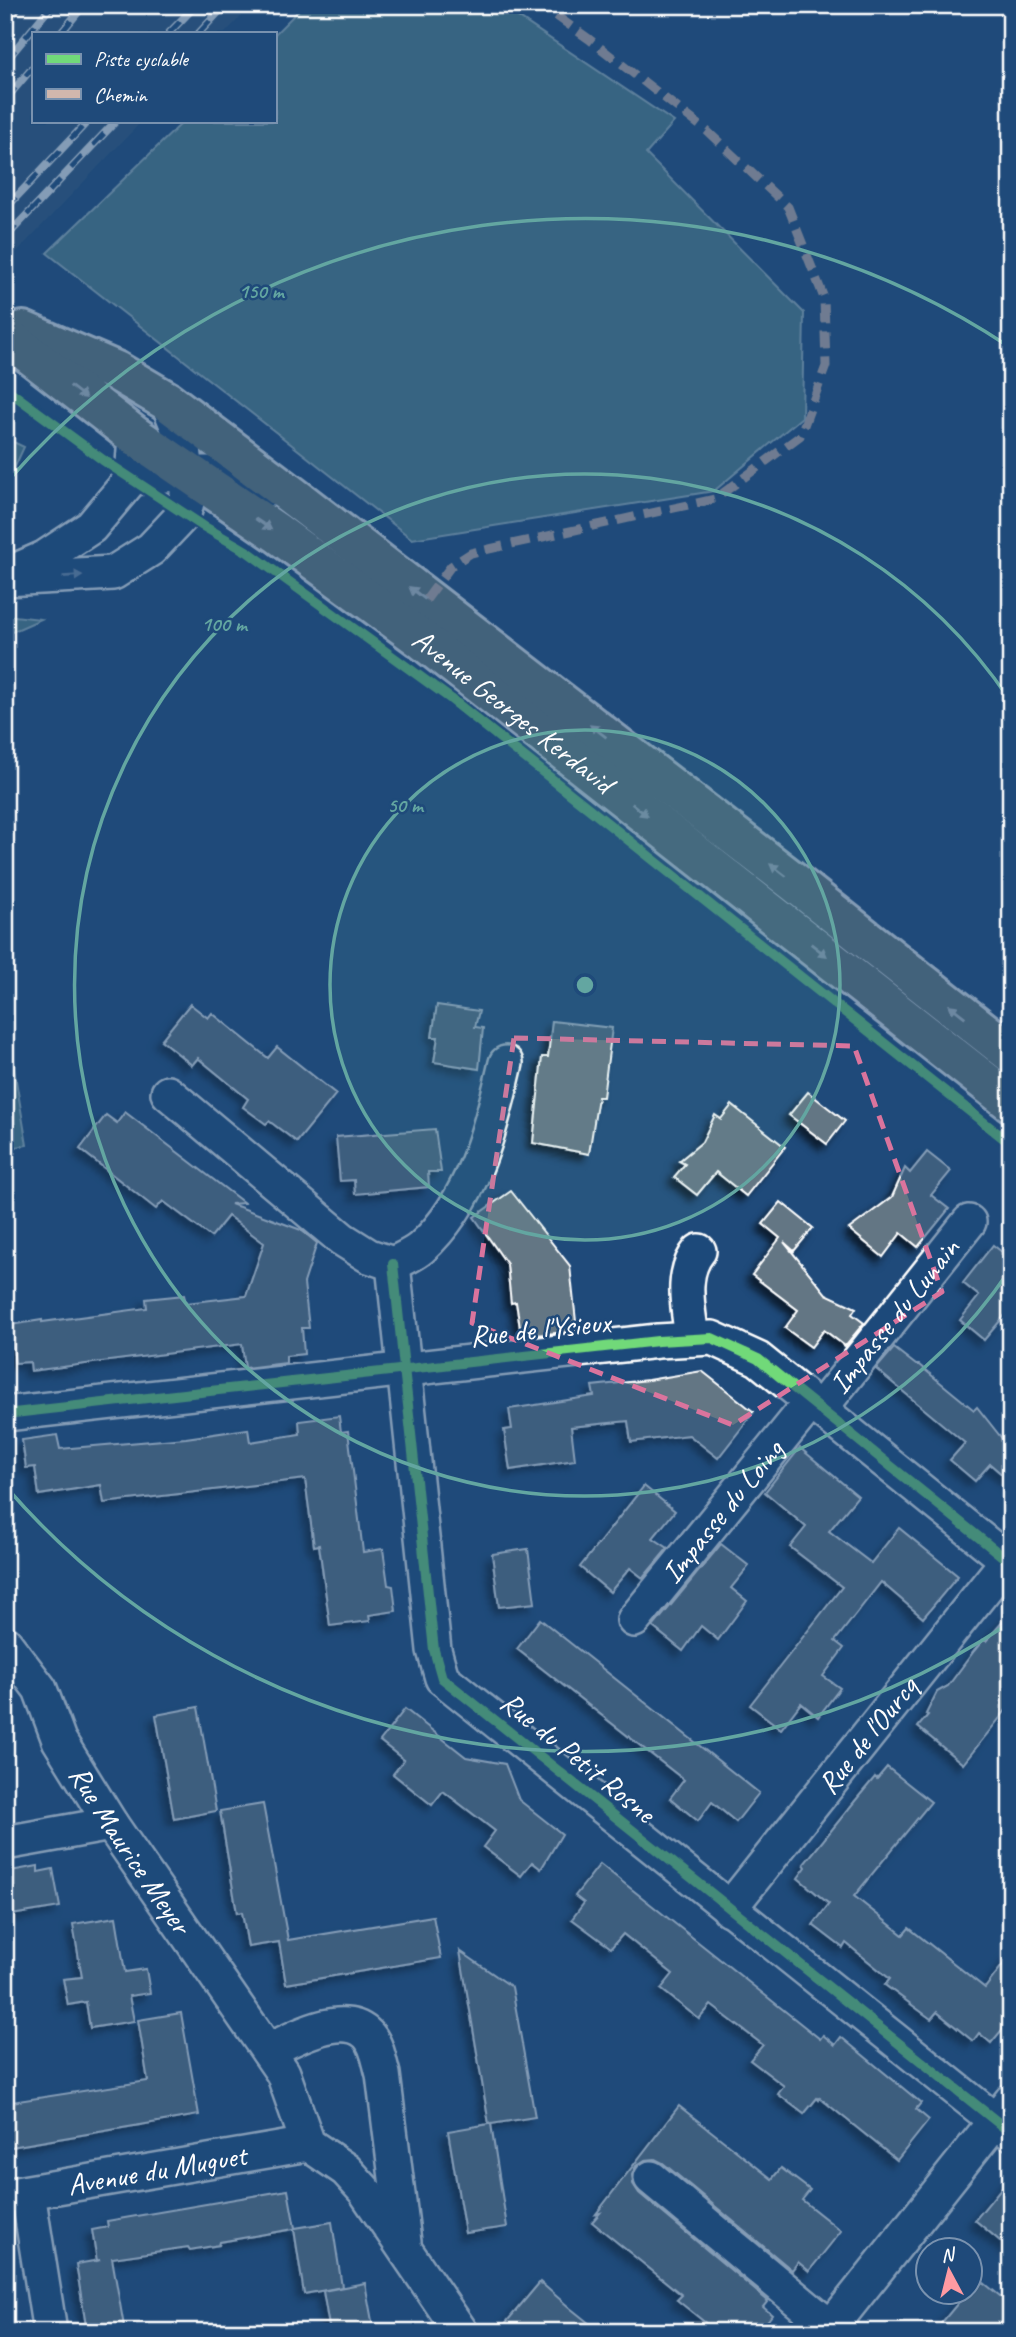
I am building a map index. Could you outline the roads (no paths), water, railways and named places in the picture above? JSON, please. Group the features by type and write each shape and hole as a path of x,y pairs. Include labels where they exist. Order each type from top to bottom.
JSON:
{"main road":[{"name":"Avenue Georges Kerdavid","path":"5,324 116,371 167,401 794,882 1011,1053"},
{"name":"Avenue Georges Kerdavid","path":"5,335 135,436 277,533 424,642 1011,1102"}],"street":[{"path":"5,577 113,573 151,549 184,514 187,502 187,473 183,440 167,401"},
{"path":"5,577 44,558 90,527 132,478 135,436"},
{"path":"132,478 187,473 232,473 302,503"},
{"path":"168,1094 342,1239 369,1256 393,1264 420,1250 458,1202 479,1161 493,1120 506,1063"},
{"name":"Impasse du Lunain","path":"815,1406 969,1222"},
{"path":"692,1339 687,1276 692,1259 699,1251"},
{"name":"Rue du Petit Rosne","path":"393,1264 434,1650 442,1678 729,1909 1005,2118"},
{"name":"Rue de l'Ysieux","path":"5,1414 658,1340 712,1338 758,1359 1009,1558"},
{"name":"Impasse du Loing","path":"634,1620 815,1406"},
{"name":"Rue de l'Ourcq","path":"729,1909 1009,1558"},
{"name":"Rue Maurice Meyer","path":"5,1643 40,1689 59,1740 111,1824 283,2073 307,2144"},
{"path":"5,1843 111,1824"},
{"path":"268,2051 303,2034 332,2025 351,2025 367,2034 377,2051 383,2074 405,2248"},
{"path":"651,2178 828,2330 1005,2118"},
{"path":"307,2144 346,2169 365,2191 461,2332"},
{"name":"Avenue du Muguet","path":"17,2194 307,2144"},
{"path":"17,2194 50,2332"}],"railway":[{"path":"5,23 20,5"},
{"path":"5,62 52,5"},
{"path":"62,32 84,5"},
{"path":"170,32 196,5"},
{"path":"200,32 225,5"},
{"path":"5,100 32,68"},
{"path":"5,209 87,122"},
{"path":"5,238 115,122"}]}
